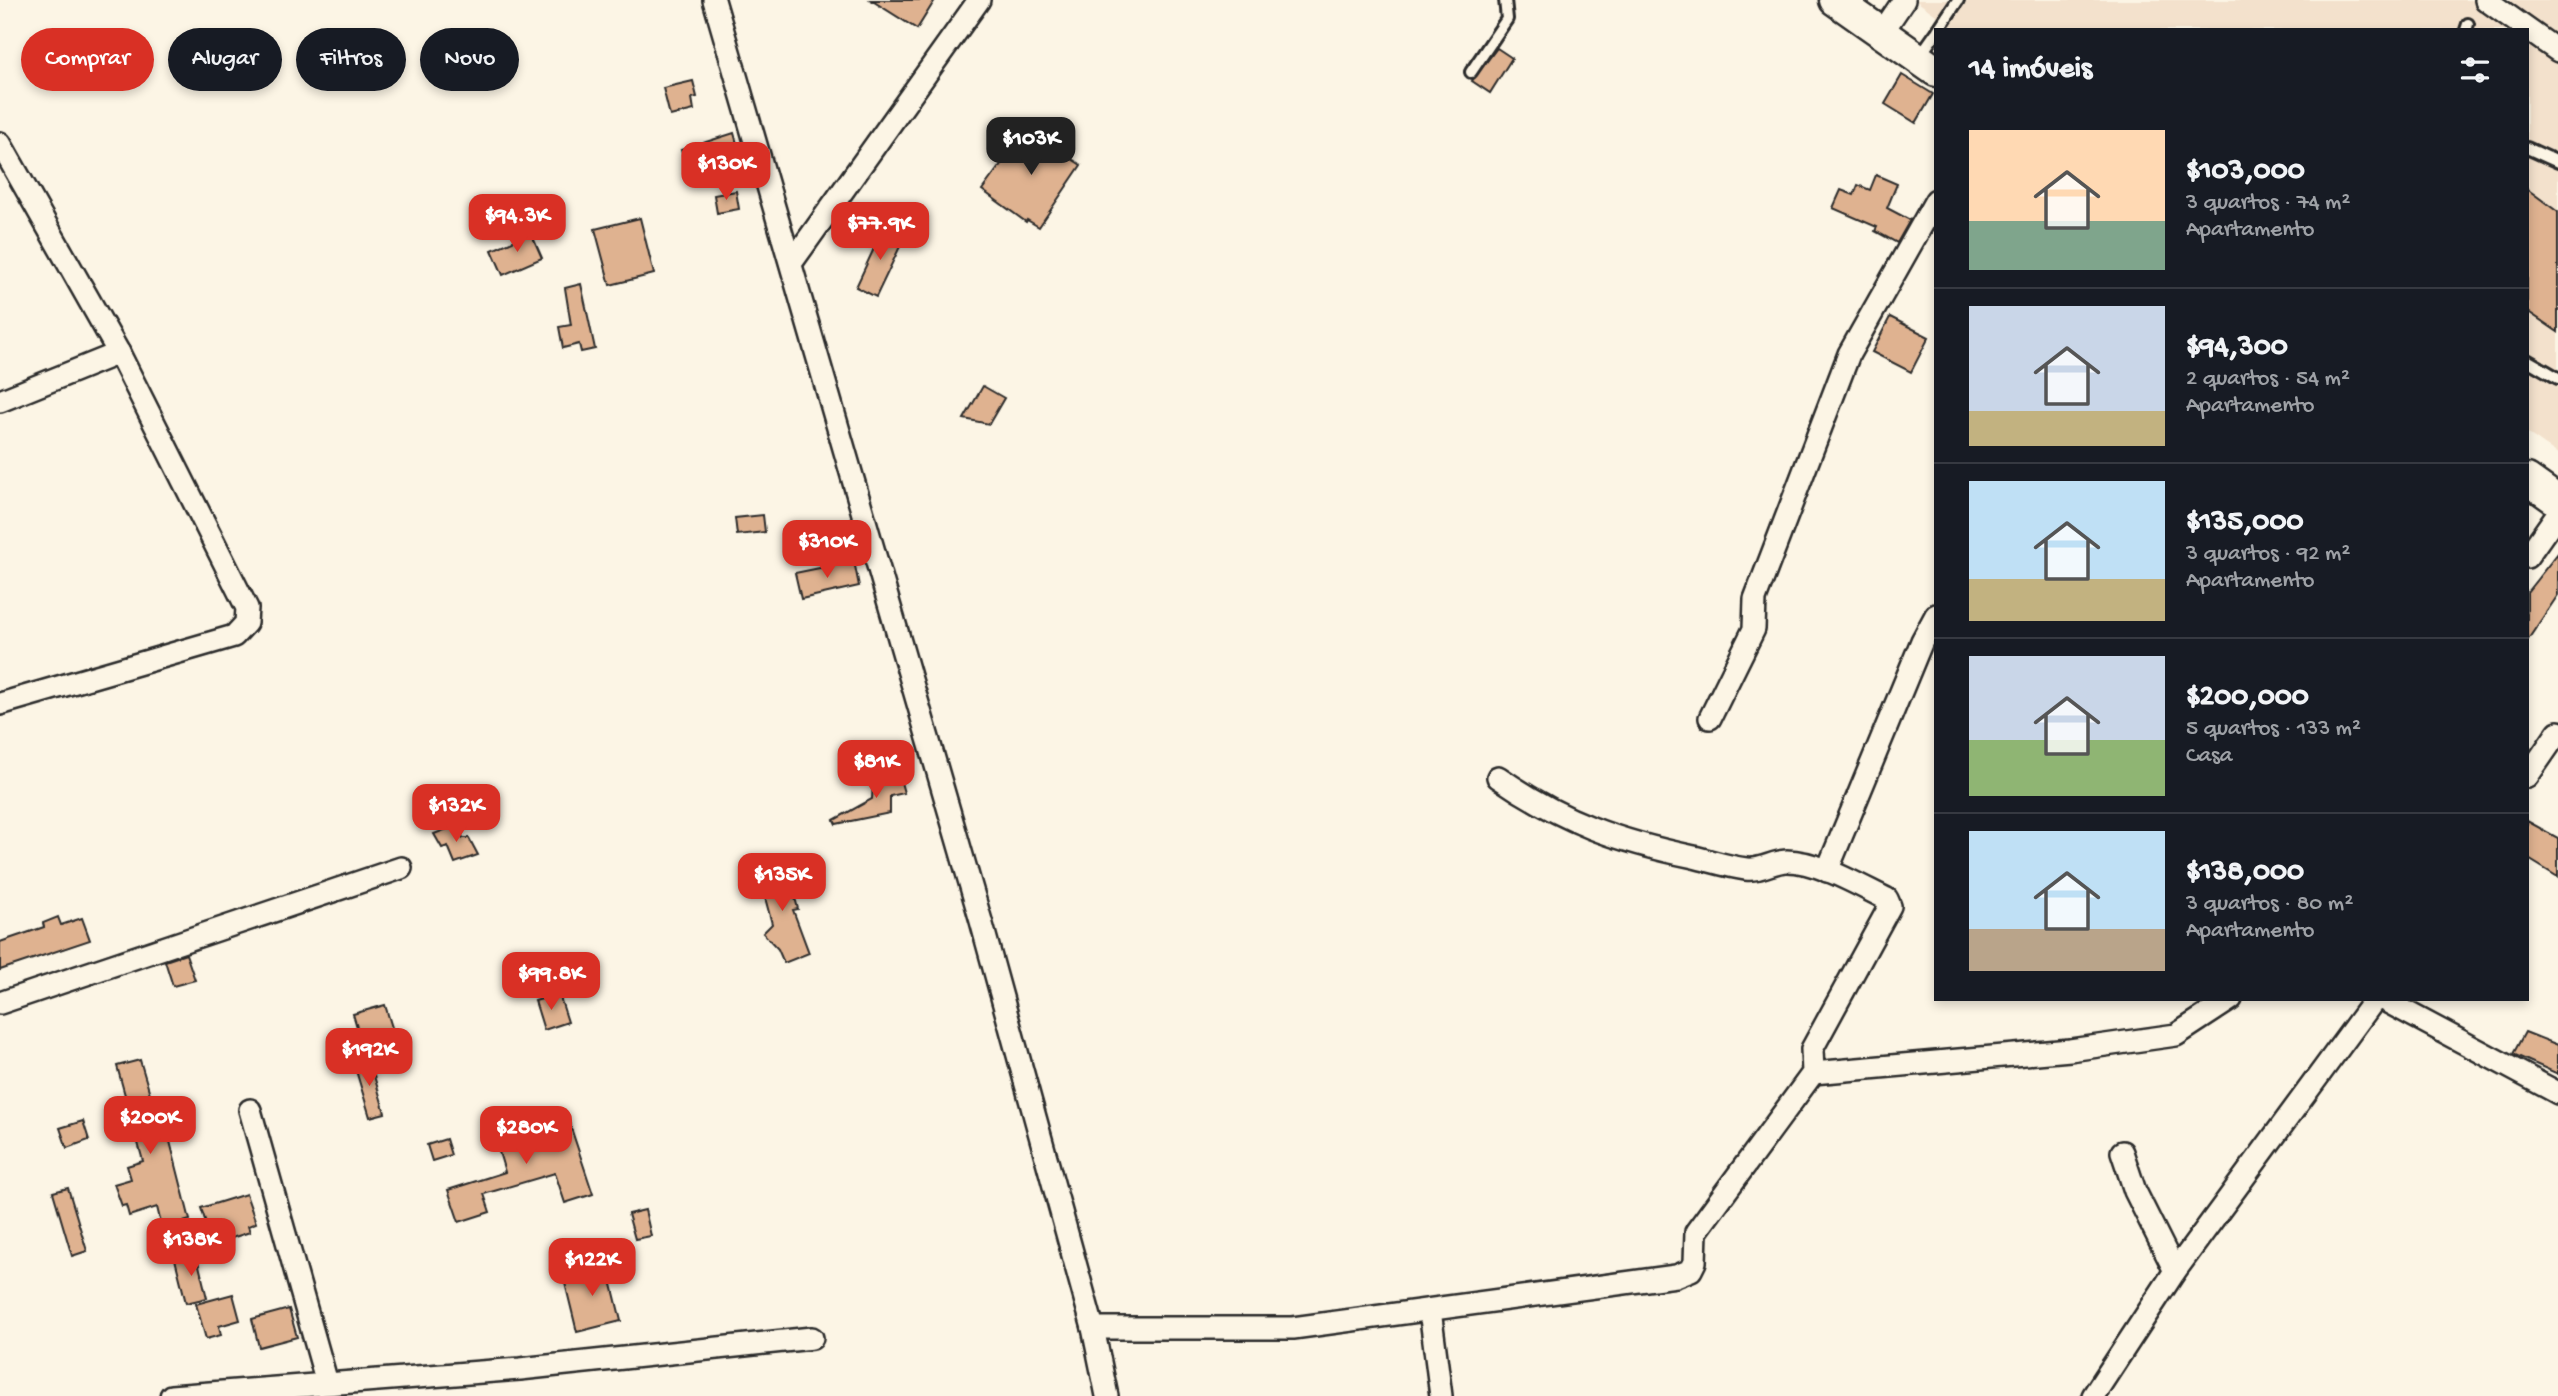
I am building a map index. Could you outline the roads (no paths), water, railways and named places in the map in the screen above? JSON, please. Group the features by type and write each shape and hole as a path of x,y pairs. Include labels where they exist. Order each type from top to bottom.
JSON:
{"main road":[{"path":"1835,0 1927,65"},
{"path":"2529,480 2558,501"}],"street":[{"path":"715,0 981,922 1093,1328 1107,1396"},
{"path":"792,262 979,0"},
{"path":"1881,34 1904,0"},
{"path":"2487,0 2526,28"},
{"path":"2529,30 2558,51"},
{"path":"0,143 119,353 247,608 246,623 234,636 0,704"},
{"path":"1710,718 1754,629 1755,598 1849,354 1934,204"},
{"path":"0,401 119,353"},
{"path":"2529,554 2558,513"},
{"path":"1827,871 1922,641 1934,619"},
{"path":"2529,774 2557,736"},
{"path":"1093,1328 1293,1328 1676,1276 1691,1270 1695,1262 1696,1232 1813,1073 1812,1049 1890,906 1887,899 1827,871 1788,861 1748,869 1651,848 1589,830 1533,801 1498,777"},
{"path":"0,1003 401,868"},
{"path":"1813,1073 2070,1050 2176,1035 2228,1001"},
{"path":"2093,1396 2175,1270 2374,1001"},
{"path":"2386,1001 2558,1093"},
{"path":"250,1111 327,1383"},
{"path":"2122,1152 2135,1191 2175,1270"},
{"path":"1430,1310 1441,1396"},
{"path":"171,1396 520,1369 812,1338"}],"lane":[{"path":"1471,72 1507,19 1505,0"},
{"path":"1939,28 1958,0"},
{"path":"1927,65 1934,41"},
{"path":"2529,149 2558,162"},
{"path":"2529,361 2558,378"}]}
